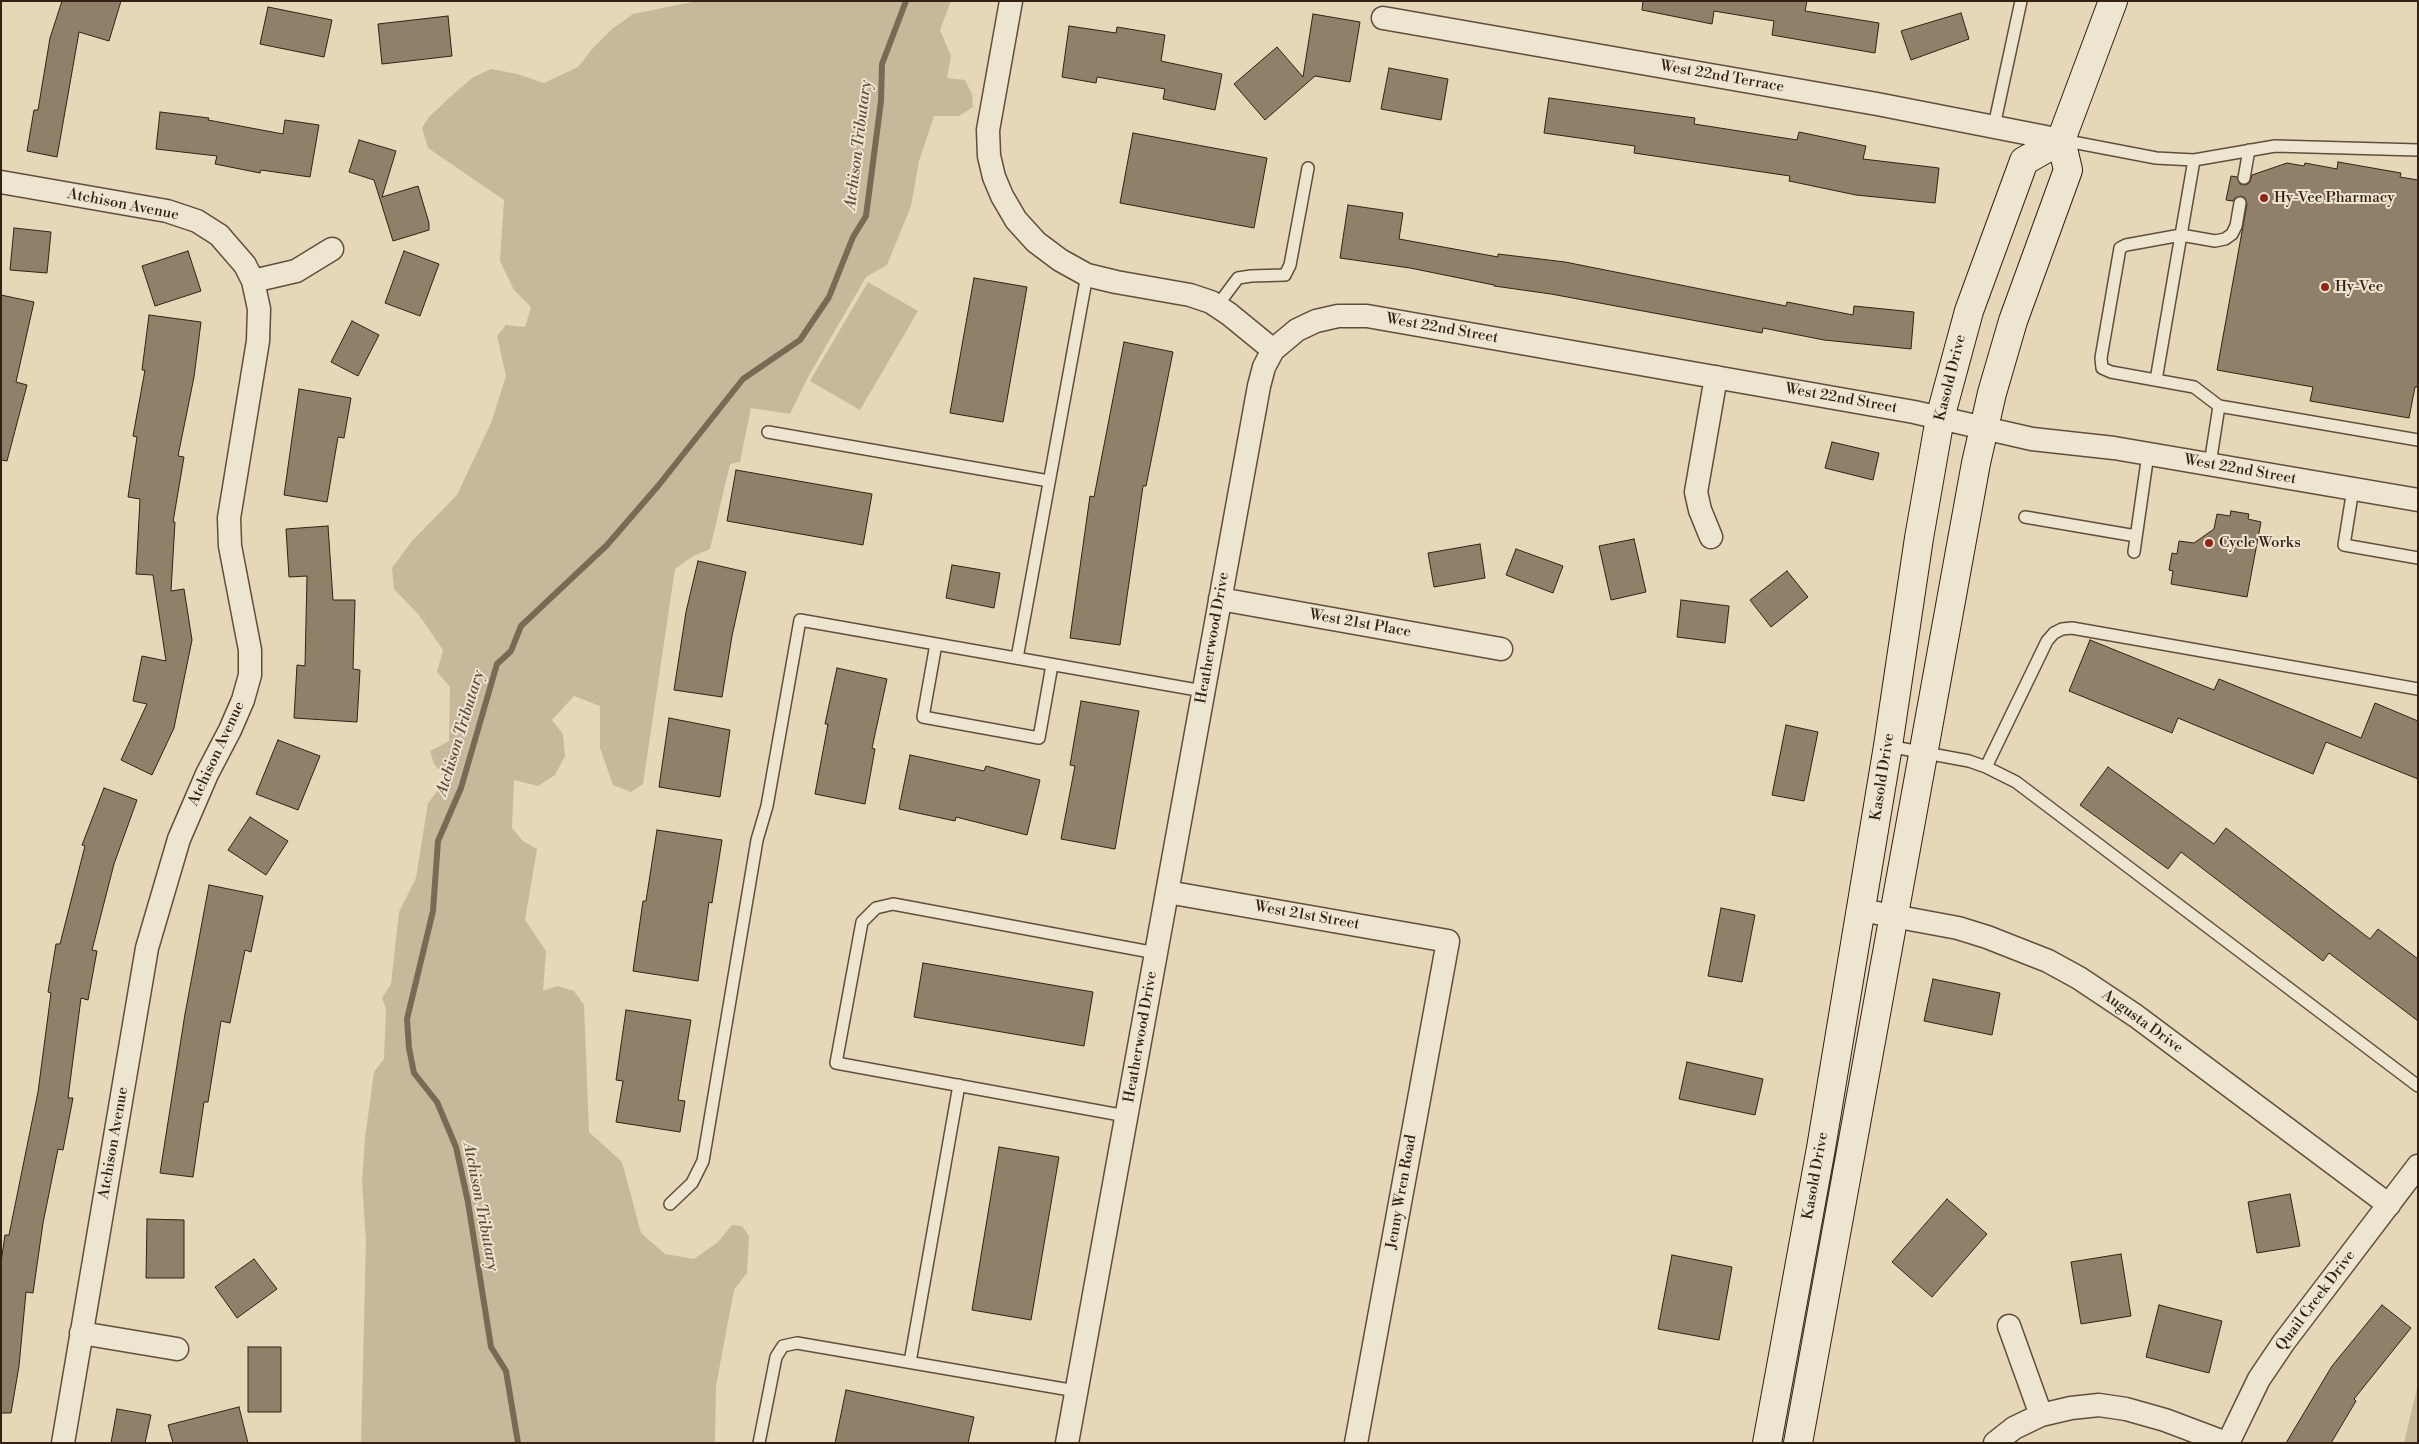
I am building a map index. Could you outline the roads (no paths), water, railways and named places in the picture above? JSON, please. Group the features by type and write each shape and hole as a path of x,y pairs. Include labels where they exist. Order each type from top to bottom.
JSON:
{"main road":[{"path":"2061,140 2113,1"},
{"name":"Kasold Drive","path":"1768,1443 1821,1148 1861,910 1919,538 1940,418 1969,311 2024,161 2061,140 2068,170 2013,321 1984,428 1798,1443"}],"street":[{"path":"1011,1 988,130 989,156 994,177 1002,196 1016,220 1036,242 1060,260 1087,275 1190,295 1217,306 1273,350"},
{"name":"West 22nd Terrace","path":"1383,18 1994,126 2061,140"},
{"name":"Atchison Avenue","path":"1,182 167,211 197,221 219,235 234,250 253,281 259,309 258,341 229,518 230,546 250,650 250,675 243,700 207,774 179,839 147,948 63,1443"},
{"path":"253,281 296,271 332,249"},
{"name":"West 22nd Street","path":"1273,350 1297,330 1316,321 1338,316 1367,316 1940,418 2032,439 2148,454 2418,500"},
{"name":"Heatherwood Drive","path":"1067,1443 1259,386 1264,367 1273,350"},
{"path":"1711,537 1700,510 1696,492 1716,377"},
{"name":"West 21st Place","path":"1220,599 1501,649"},
{"name":"West 21st Street","path":"1167,892 1448,940"},
{"name":"Augusta Drive","path":"1861,910 1958,928 1987,937 2048,961 2079,978 2136,1016 2389,1205"},
{"name":"Jenny Wren Road","path":"1356,1443 1448,940"},
{"name":"Quail Creek Drive","path":"2227,1443 2259,1379 2284,1342 2418,1166"},
{"path":"2009,1326 2041,1415"},
{"path":"81,1332 177,1349"},
{"path":"1996,1443 2014,1428 2041,1415 2071,1408 2098,1405 2126,1409 2165,1420 2227,1443"}],"lane":[{"path":"1994,126 2021,1"},
{"path":"2061,140 2156,158 2194,160 2275,146 2418,150"},
{"path":"2244,178 2249,150"},
{"path":"2156,380 2194,160"},
{"path":"1217,306 1238,278 1285,276 1290,265 1308,168"},
{"path":"2240,202 2236,226 2232,234 2224,239 2215,241 2181,234 2126,245 2120,248 2101,358 2102,368 2110,372 2194,387 2220,406 2418,440"},
{"path":"1017,658 1087,275"},
{"path":"2210,464 2220,406"},
{"path":"768,432 1049,481"},
{"path":"2134,552 2148,454"},
{"path":"2353,489 2344,545 2418,558"},
{"path":"2025,517 2136,536"},
{"path":"670,1204 692,1183 703,1161 757,840 767,806 800,620 1203,691"},
{"path":"1986,767 2047,641 2054,632 2062,629 2081,630 2418,689"},
{"path":"936,644 923,717 1039,738 1052,665"},
{"path":"1888,746 1969,761 2016,782 2418,1086"},
{"path":"1126,1116 836,1062 862,922 876,908 892,904 1156,953"},
{"path":"910,1362 960,1085"},
{"path":"759,1443 776,1357 783,1346 797,1343 1076,1391"}],"waterway":[{"name":"Atchison Tributary","path":"518,1443 506,1371 491,1347 468,1202 456,1147 437,1102 414,1073 409,1048 407,1019 433,911 438,841 461,788 497,664 511,651 521,626 607,545 658,486 743,379 800,340 829,297 853,237 866,216 881,101 882,64 906,1"}],"place":[{"name":"Hy-Vee Pharmacy","path":"2264,198"},
{"name":"Hy-Vee","path":"2325,287"},
{"name":"Cycle Works","path":"2209,543"}]}
